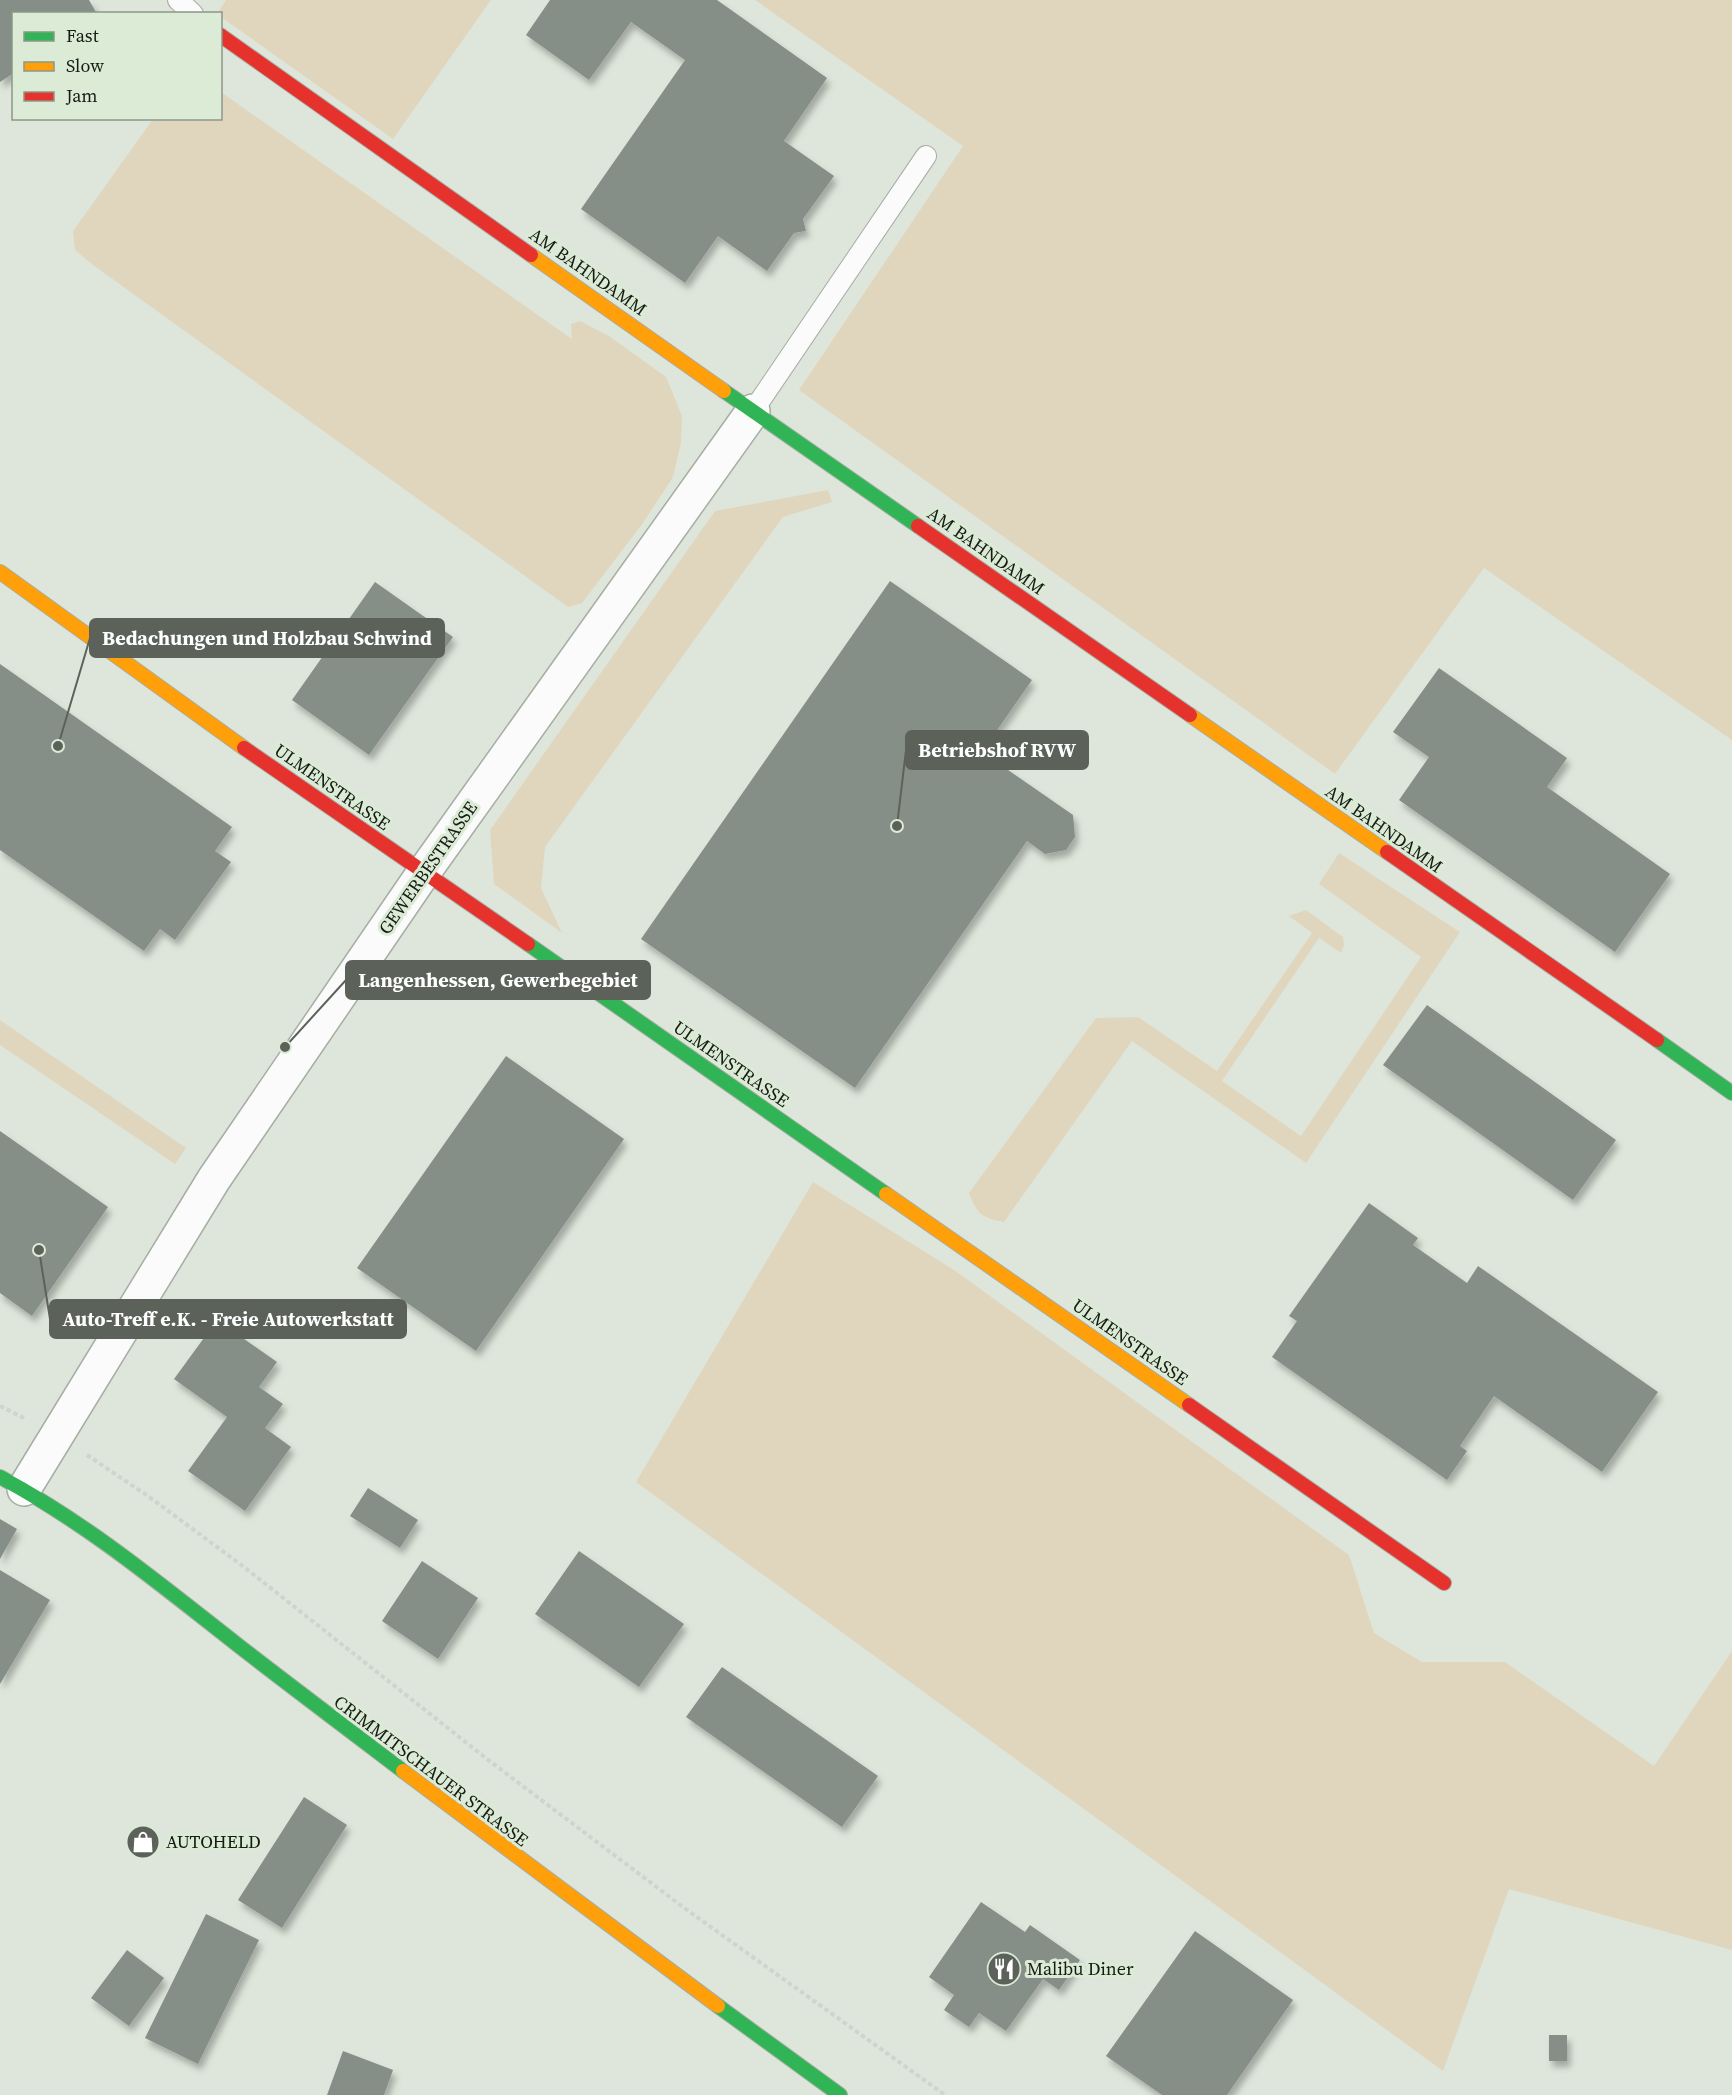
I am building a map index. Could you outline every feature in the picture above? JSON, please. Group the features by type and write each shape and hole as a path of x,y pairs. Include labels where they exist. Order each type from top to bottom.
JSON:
{"street":[{"name":"AM BAHNDAMM","path":"222,36 753,411 1732,1094"},
{"name":"GEWERBESTRASSE","path":"12,1483 57,1436 214,1179 424,872 753,411"},
{"name":"ULMENSTRASSE","path":"0,572 290,782 424,872 1444,1583"},
{"name":"CRIMMITSCHAUER STRASSE","path":"12,1483 95,1533 155,1577 262,1664 501,1847 840,2095"}],"lane":[{"path":"178,0 191,12"},
{"path":"753,411 926,156"}],"path":[{"path":"0,1406 57,1436 148,1496 244,1566 574,1825 796,1989 945,2095"}],"shaded area":[{"path":"226,0 491,0 393,139 222,18 222,12 218,12"},
{"path":"755,0 1732,0 1732,740 1484,568 1335,774 799,390 963,146"},
{"path":"222,93 572,339 571,324 580,321 609,336 666,377 682,416 681,443 673,477 643,523 582,603 568,607 93,265 75,250 73,231 152,120 222,120"},
{"path":"828,490 832,502 783,517 545,847 541,888 562,933 494,884 490,830 715,511"},
{"path":"1339,853 1460,932 1306,1163 1132,1041 1004,1222 981,1214 969,1193 1096,1018 1138,1017 1217,1071 1312,933 1289,916 1306,910 1343,937 1344,945 1341,953 1319,938 1222,1081 1301,1136 1421,957 1319,884"},
{"path":"0,1020 186,1148 175,1164 0,1045"},
{"path":"813,1182 954,1270 1349,1555 1374,1633 1422,1662 1505,1662 1654,1766 1732,1651 1732,1950 1509,1889 1443,2071 636,1482"}],"building":[{"path":"0,0 89,0 96,12 12,12 12,74 0,82"},
{"path":"550,0 717,0 827,78 784,141 834,176 803,219 806,231 794,233 767,271 718,236 685,283 581,209 685,60 631,22 589,80 526,35"},
{"path":"890,581 1032,680 982,752 1073,815 1075,837 1066,850 1045,854 1027,841 855,1088 641,939"},
{"path":"375,582 453,637 369,755 292,700"},
{"path":"0,664 232,827 215,851 231,862 175,940 160,929 144,951 0,850"},
{"path":"1439,668 1567,758 1547,787 1670,874 1615,952 1399,800 1429,757 1393,732"},
{"path":"1427,1005 1616,1140 1573,1200 1383,1065"},
{"path":"506,1056 624,1139 476,1351 357,1268"},
{"path":"0,1131 108,1207 32,1316 0,1293"},
{"path":"1369,1203 1418,1238 1413,1245 1467,1283 1478,1266 1658,1392 1602,1472 1494,1396 1460,1446 1467,1451 1447,1480 1272,1357 1297,1321 1289,1316"},
{"path":"217,1320 277,1362 259,1387 283,1404 265,1428 291,1447 245,1511 188,1471 227,1417 174,1379"},
{"path":"368,1488 418,1520 400,1548 350,1516"},
{"path":"0,1519 17,1529 0,1559"},
{"path":"579,1551 684,1624 639,1687 535,1614"},
{"path":"422,1561 478,1598 438,1659 382,1621"},
{"path":"0,1570 50,1600 0,1684"},
{"path":"722,1667 878,1776 842,1827 686,1717"},
{"path":"304,1797 347,1825 282,1928 238,1900"},
{"name":"Malibu Diner","path":"981,1902 1025,1932 1030,1925 1080,1960 1059,1990 1043,1979 1006,2031 979,2013 969,2027 944,2010 954,1995 929,1977"},
{"path":"206,1914 259,1940 198,2064 145,2038"},
{"path":"1195,1931 1293,2000 1227,2095 1162,2095 1106,2056"},
{"path":"127,1950 164,1978 129,2026 91,1998"},
{"path":"1549,2035 1567,2035 1567,2061 1549,2061"},
{"path":"343,2051 393,2070 384,2095 327,2095"}],"traffic: fast":[{"path":"724,391 918,526"},
{"path":"528,944 886,1194"},
{"path":"1657,1040 1732,1093"},
{"path":"0,1477 64,1515 123,1556 403,1771"},
{"path":"718,2006 840,2095"}],"traffic: slow":[{"path":"531,255 724,391"},
{"path":"0,572 244,748"},
{"path":"1190,715 1387,852"},
{"path":"886,1194 1189,1405"},
{"path":"403,1771 718,2006"}],"traffic: jam":[{"path":"222,36 531,255"},
{"path":"918,526 1190,715"},
{"path":"244,748 528,944"},
{"path":"1387,852 1657,1040"},
{"path":"1189,1405 1444,1583"}],"place":[{"name":"Bedachungen und Holzbau Schwind","path":"58,746"},
{"name":"Betriebshof RVW","path":"897,826"},
{"name":"Langenhessen, Gewerbegebiet","path":"285,1047"},
{"name":"Auto-Treff e.K. - Freie Autowerkstatt","path":"39,1250"},
{"name":"AUTOHELD","path":"143,1842"},
{"name":"Malibu Diner","path":"1004,1969"}]}
